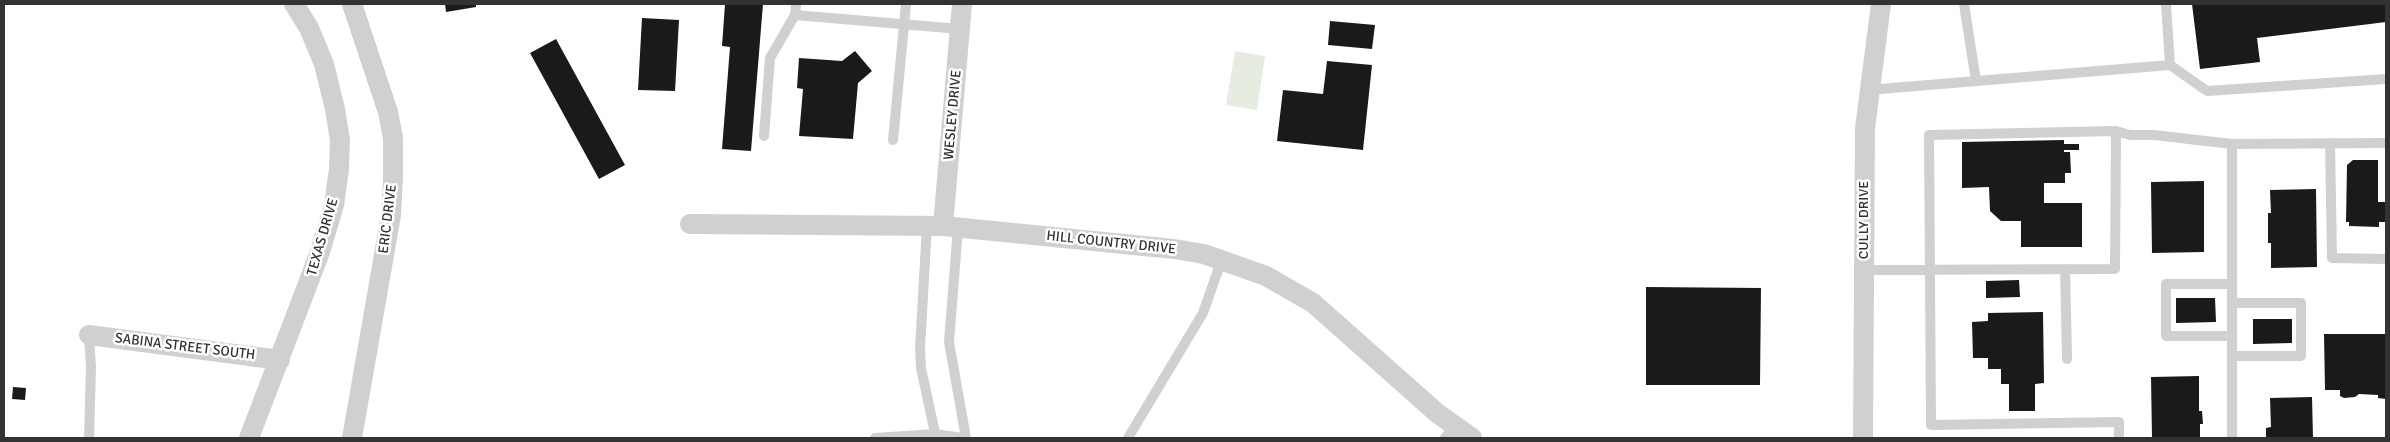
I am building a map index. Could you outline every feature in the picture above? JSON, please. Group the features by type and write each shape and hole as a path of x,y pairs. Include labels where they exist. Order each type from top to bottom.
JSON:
{"street":[{"name":"TEXAS DRIVE","path":"249,438 320,252 334,205 340,140 335,109 324,64 309,28 294,4"},
{"name":"ERIC DRIVE","path":"352,4 388,112 393,138 393,178 391,215 352,438"},
{"name":"WESLEY DRIVE","path":"943,227 962,4"},
{"name":"CULLY DRIVE","path":"1863,438 1865,128 1868,90 1881,4"},
{"name":"HILL COUNTRY DRIVE","path":"690,224 943,227 1174,249 1222,260 1266,276 1313,303 1450,432 1472,438"},
{"name":"SABINA STREET SOUTH","path":"89,335 280,360"}],"lane":[{"path":"764,136 770,58 795,15 796,4"},
{"path":"893,140 906,4"},
{"path":"1964,4 1976,81"},
{"path":"2166,4 2170,65"},
{"path":"795,15 960,29"},
{"path":"1868,90 2170,65 2207,91 2386,79"},
{"path":"1864,270 2115,269 2116,131"},
{"path":"2119,438 2119,422 1931,425 1929,135 2116,131 2130,135 2154,135 2232,144 2386,143"},
{"path":"2232,144 2232,438"},
{"path":"2330,144 2332,258 2386,259"},
{"path":"935,436 921,368 920,348 943,227"},
{"path":"875,438 935,436 965,438 949,342 943,227"},
{"path":"1128,438 1203,313 1222,260"},
{"path":"2065,269 2067,359"},
{"path":"2232,284 2166,284 2166,336 2232,336"},
{"path":"2232,303 2302,303 2301,356 2232,356"},
{"path":"89,335 91,368 89,438"}],"shaded area":[{"path":"1235,51 1265,56 1257,110 1226,105"}],"building":[{"path":"445,4 476,4 476,7 446,12"},
{"path":"725,4 763,4 751,151 722,149 730,47 722,46"},
{"path":"2192,4 2386,4 2386,22 2257,38 2260,62 2200,69"},
{"path":"642,18 679,20 675,91 638,90"},
{"path":"1330,21 1375,25 1372,49 1328,45"},
{"path":"556,39 625,165 599,179 530,53"},
{"path":"855,51 872,71 858,83 853,139 799,136 803,89 797,88 799,58 842,61"},
{"path":"1327,61 1372,65 1363,150 1277,141 1283,90 1323,94"},
{"path":"2064,140 2064,144 2079,144 2079,150 2064,150 2064,152 2070,152 2071,173 2065,173 2065,183 2044,183 2044,203 2082,203 2082,247 2021,247 2021,221 2001,221 1990,211 1989,187 1962,188 1962,142"},
{"path":"2353,160 2378,160 2378,202 2386,202 2386,222 2379,222 2379,227 2349,226 2349,222 2346,222 2347,165"},
{"path":"2204,181 2204,252 2152,253 2151,182"},
{"path":"2316,189 2317,267 2271,268 2271,243 2268,243 2268,213 2271,213 2270,190"},
{"path":"2019,280 2020,297 1986,298 1986,281"},
{"path":"1646,287 1761,288 1760,385 1646,385"},
{"path":"2176,298 2215,298 2216,322 2176,323"},
{"path":"2043,312 2044,383 2035,384 2035,411 2009,411 2009,384 2001,384 2001,369 1988,369 1988,358 1973,358 1972,322 1988,321 1988,313"},
{"path":"2253,319 2292,319 2292,343 2253,344"},
{"path":"2324,334 2386,334 2386,399 2378,398 2378,395 2359,394 2355,397 2344,398 2340,396 2340,390 2325,390"},
{"path":"2199,376 2199,411 2202,411 2203,424 2200,424 2200,438 2152,438 2151,377"},
{"path":"13,387 26,388 25,400 12,399"},
{"path":"2312,397 2313,438 2266,438 2266,428 2271,427 2270,398"}]}
